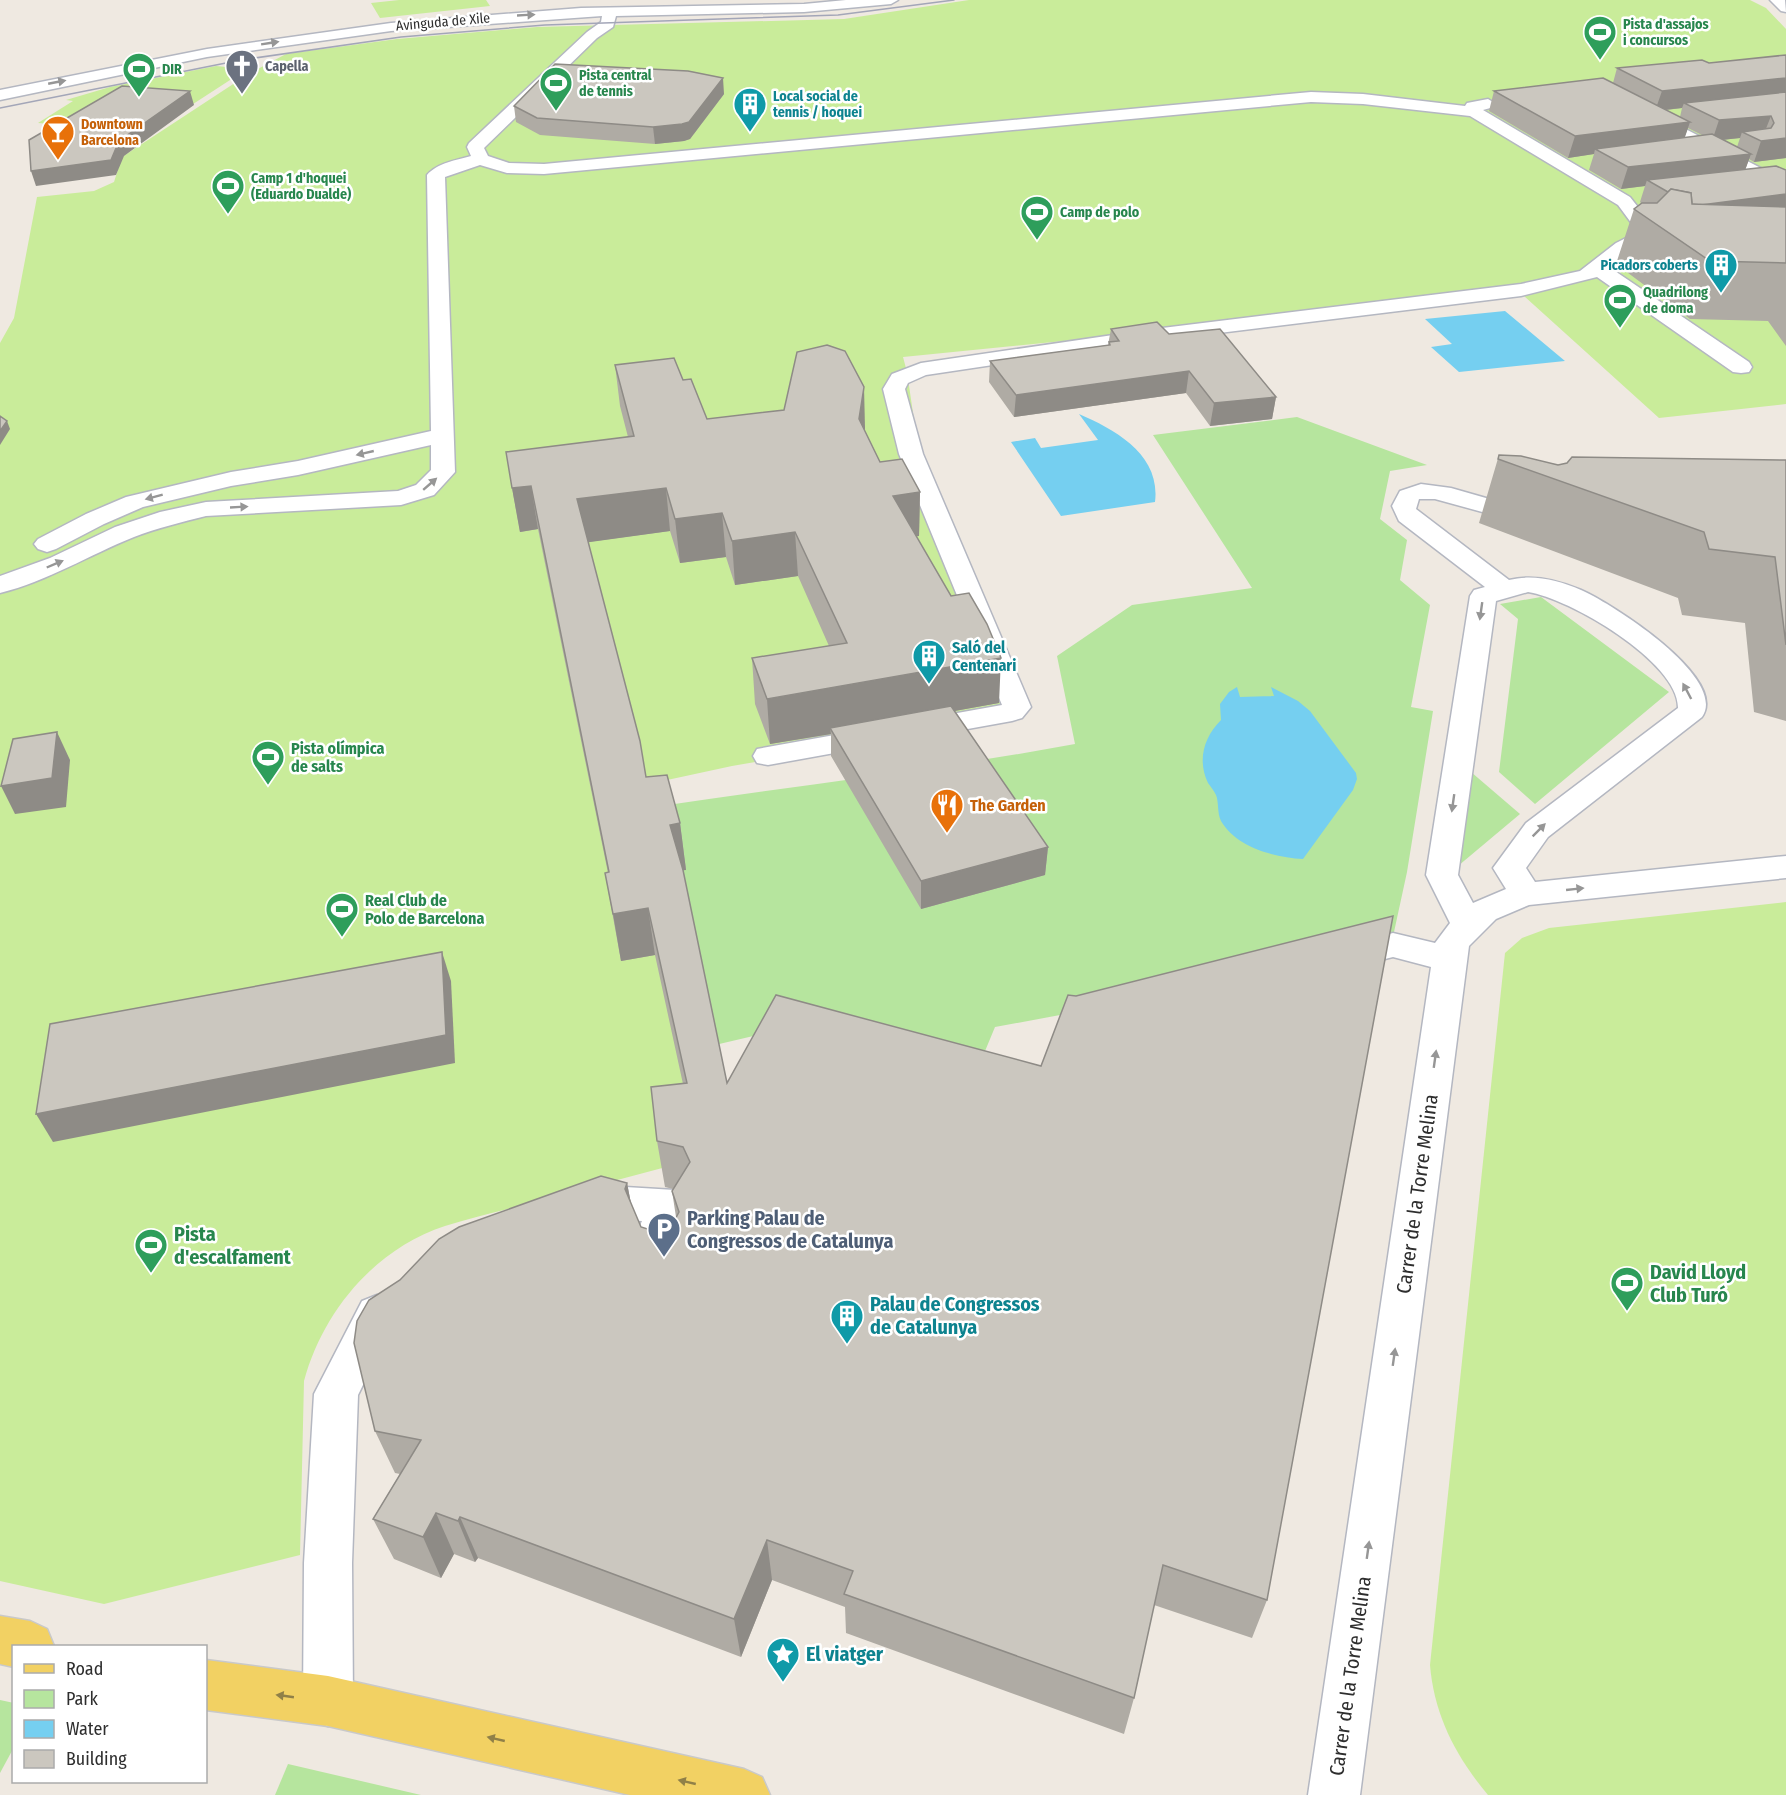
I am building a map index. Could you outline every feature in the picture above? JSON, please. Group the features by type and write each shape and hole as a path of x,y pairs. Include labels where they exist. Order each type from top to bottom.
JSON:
{"main road":[{"path":"0,1640 21,1645"},
{"path":"207,1685 328,1701 744,1795"}],"street":[{"name":"Avinguda de Xile","path":"0,95 207,53 391,27 507,16 709,5 804,8 891,0"},
{"path":"1777,0 1786,8"},
{"path":"481,159 475,147 592,35 609,24 610,12"},
{"path":"0,585 59,563 124,532 206,508 401,498 425,490 443,472 436,175 453,167 481,159 507,168 544,170 1311,97 1396,102 1476,112 1619,197 1649,234 1669,241 1683,242"},
{"path":"1476,112 1473,106 1508,102"},
{"path":"1628,104 1778,184"},
{"path":"1654,118 1687,115"},
{"path":"1676,151 1733,145"},
{"path":"1565,166 1587,163"},
{"path":"1735,184 1778,184"},
{"path":"1619,197 1642,195"},
{"path":"768,756 1012,712 1017,707 911,454 894,389 900,379 921,369 1154,335 1521,291 1587,275 1623,247 1649,234"},
{"path":"1597,267 1741,367"},
{"path":"0,564 69,535 95,519 135,502 231,478 298,468 442,435"},
{"path":"1506,590 1408,516 1404,509 1405,501 1410,494 1422,490 1440,492 1537,520"},
{"path":"1467,924 1442,874 1484,596 1528,584 1559,591 1598,608 1642,639 1671,668 1692,695 1692,711 1537,830 1509,868 1526,894"},
{"name":"Carrer de la Torre Melina","path":"1334,1795 1452,943 1467,924 1486,908 1526,894 1786,867"},
{"path":"1312,966 1393,945 1450,958"},
{"path":"554,1224 609,1202 675,1207 656,1234 664,1258"},
{"path":"328,1701 328,1563 336,1394 388,1294 396,1287"}],"green space":[{"path":"399,0 486,0 490,6 380,18 371,3"},
{"name":"Real Club de Polo de Barcelona","path":"969,0 1750,0 1766,8 1786,29 1786,404 1659,418 1523,295 903,357 919,454 1022,716 732,766 644,785 700,1158 445,1226 420,1236 396,1250 355,1286 324,1330 304,1381 300,1555 104,1604 0,1581 0,343 14,318 37,197 94,191 114,182 122,157 250,73 286,54 397,39 537,27 844,19"},
{"name":"DIR","path":"216,66 247,69 150,132 38,123 73,101 66,100 110,87"},
{"path":"1297,417 1427,465 1390,471 1380,519 1407,540 1400,580 1430,605 1411,707 1433,711 1407,872 1394,932 1071,1013 995,1027 973,1080 779,1030 715,1045 654,807 917,770 1075,744 1057,656 1132,605 1252,588 1153,435"},
{"path":"1541,597 1669,692 1535,804 1499,772 1518,619 1500,604"},
{"path":"1471,772 1520,814 1458,866"},
{"name":"David Lloyd Club Turó","path":"1786,902 1786,1795 1488,1795 1466,1766 1448,1735 1436,1701 1430,1665 1505,953 1522,938 1549,928"},
{"path":"0,1700 12,1703 12,1751 0,1773"},
{"path":"288,1764 421,1795 275,1795"}],"water":[{"path":"1505,311 1565,361 1459,372 1431,347 1452,344 1425,319"},
{"path":"1079,414 1121,436 1133,446 1151,471 1155,485 1155,502 1061,516 1011,442 1035,438 1041,448 1098,440"},
{"path":"1237,687 1240,697 1274,696 1271,687 1298,701 1310,711 1356,773 1357,779 1353,790 1303,859 1280,856 1246,844 1236,838 1221,821 1216,795 1205,774 1203,757 1210,734 1221,720 1220,704 1229,692"}],"building":[{"path":"1786,55 1786,78 1662,91 1617,68 1702,60 1709,63"},
{"path":"555,64 688,71 723,78 689,122 682,124 653,127 537,118 514,106"},
{"path":"1603,78 1690,122 1575,136 1494,91"},
{"path":"122,86 190,91 119,141 111,160 31,171 29,140"},
{"path":"1786,92 1786,138 1761,141 1742,132 1771,128 1774,123 1771,116 1719,120 1684,103"},
{"path":"1712,134 1751,154 1628,167 1595,149"},
{"path":"1776,166 1786,170 1786,194 1701,205 1692,204 1691,193 1671,189 1668,192 1647,180"},
{"path":"1671,189 1691,193 1692,204 1786,207 1786,263 1710,261 1634,209 1642,203 1657,203"},
{"path":"1157,322 1169,334 1220,329 1276,397 1214,403 1189,371 1016,395 990,361 1110,345 1109,342 1119,341 1111,329"},
{"name":"Palau de Congressos de Catalunya","path":"827,345 845,351 864,387 859,419 880,462 902,459 920,492 893,496 951,596 969,593 987,624 1001,658 767,699 752,658 847,643 795,532 732,541 722,513 675,519 666,488 577,499 640,741 646,777 667,775 680,823 670,825 683,870 727,1083 776,995 1041,1066 1068,995 1076,996 1393,916 1267,1600 1163,1565 1134,1698 844,1594 853,1571 767,1540 734,1619 460,1517 458,1521 436,1513 423,1537 373,1519 421,1440 375,1431 354,1343 357,1321 369,1300 400,1280 439,1239 459,1227 601,1176 627,1183 625,1189 641,1227 657,1232 671,1227 679,1212 672,1191 690,1162 683,1147 657,1141 651,1087 687,1083 648,908 613,914 605,873 609,872 531,486 512,488 506,452 634,436 615,365 674,358 683,380 691,379 707,419 784,410 797,352"},
{"path":"0,416 7,421 0,431"},
{"path":"1499,455 1521,456 1558,465 1567,463 1572,457 1786,460 1786,645 1775,557 1709,549 1704,532 1498,459"},
{"path":"951,706 1048,847 921,881 830,728"},
{"path":"57,732 52,778 1,786 13,739"},
{"path":"442,952 446,1035 36,1114 50,1024"}],"tram line":[{"path":"0,108 241,60 401,37 545,25 838,15 954,0"}],"place":[{"name":"Pista d'assajos i concursos","path":"1600,61"},
{"name":"Capella","path":"242,95"},
{"name":"DIR","path":"139,98"},
{"name":"Pista central de tennis","path":"556,112"},
{"name":"Local social de tennis / hoquei","path":"750,133"},
{"name":"Downtown Barcelona","path":"58,161"},
{"name":"Camp 1 d'hoquei (Eduardo Dualde)","path":"228,215"},
{"name":"Camp de polo","path":"1037,241"},
{"name":"Picadors coberts","path":"1721,294"},
{"name":"Quadrilong de doma","path":"1620,329"},
{"name":"Saló del Centenari","path":"929,685"},
{"name":"Pista olímpica de salts","path":"268,786"},
{"name":"The Garden","path":"947,834"},
{"name":"Real Club de Polo de Barcelona","path":"342,938"},
{"name":"Parking Palau de Congressos de Catalunya","path":"664,1258"},
{"name":"Pista d'escalfament","path":"151,1274"},
{"name":"David Lloyd Club Turó","path":"1627,1312"},
{"name":"Palau de Congressos de Catalunya","path":"847,1345"},
{"name":"El viatger","path":"783,1683"}]}
